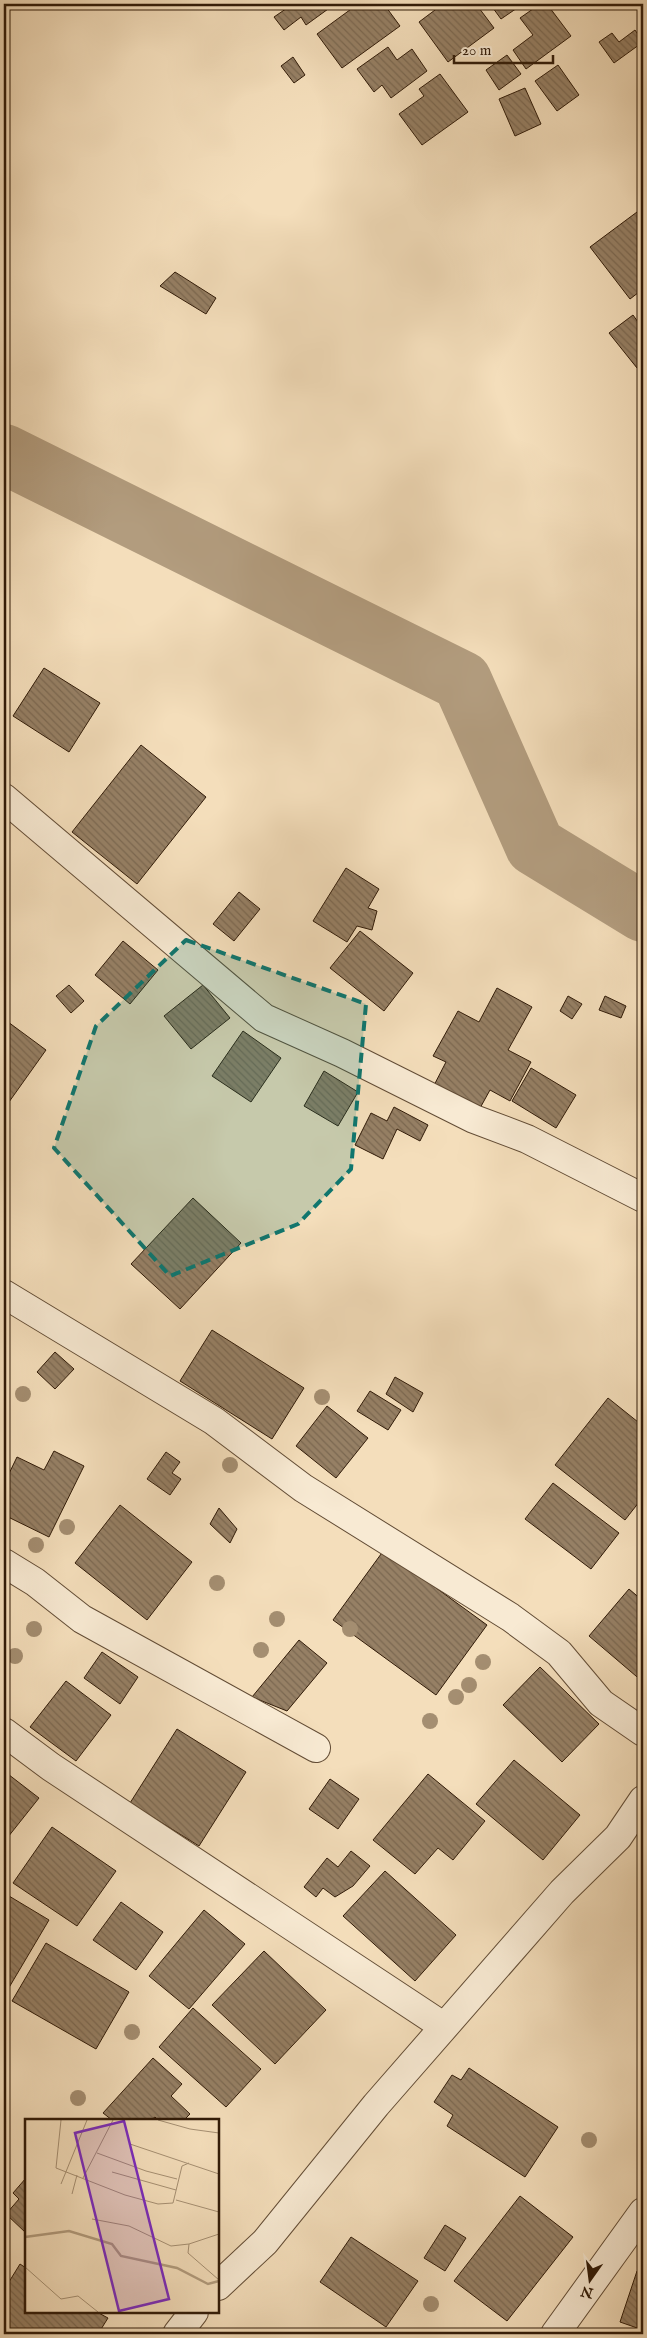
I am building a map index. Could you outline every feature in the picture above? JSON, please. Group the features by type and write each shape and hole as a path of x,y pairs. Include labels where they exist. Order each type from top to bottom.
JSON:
{"street":[{"path":"4,798 264,1018 342,1053 474,1120 527,1139 643,1198"},
{"path":"4,1294 214,1421 303,1488 510,1616 558,1653 601,1702 643,1732"},
{"path":"4,1563 35,1582 82,1619 316,1748"},
{"path":"4,1732 51,1767 443,2026"},
{"path":"219,2285 265,2242 443,2026 562,1892 618,1837 643,1800"},
{"path":"555,2334 643,2212"},
{"path":"177,2334 193,2313"}],"highlighted area":[{"path":"186,940 366,1004 351,1169 298,1224 170,1276 54,1148 96,1026"}],"building":[{"path":"293,4 335,4 306,25 301,17 284,30 274,17"},
{"path":"358,4 390,4 386,7 400,26 342,68 317,34"},
{"path":"443,4 476,4 494,28 448,62 419,22"},
{"path":"490,4 523,4 501,19"},
{"path":"540,4 547,4 571,36 526,69 513,50 533,35 520,18"},
{"path":"635,30 643,42 614,63 599,42 612,33 619,42"},
{"path":"388,47 397,60 412,49 427,71 391,98 382,85 374,92 357,69"},
{"path":"507,55 521,74 499,90 486,70"},
{"path":"293,57 305,75 294,83 281,66"},
{"path":"558,65 579,95 557,111 535,81"},
{"path":"440,74 468,112 422,145 399,114 424,96 419,89"},
{"path":"525,88 541,124 515,136 499,99"},
{"path":"637,212 643,219 643,289 630,299 590,247"},
{"path":"175,272 216,298 206,314 160,286"},
{"path":"633,315 643,329 643,363 637,368 609,333"},
{"path":"44,668 100,703 69,752 13,716"},
{"path":"141,745 206,797 137,884 72,832"},
{"path":"346,868 379,889 368,908 377,911 372,930 357,926 347,942 313,921"},
{"path":"239,892 260,909 234,941 213,924"},
{"path":"360,931 413,973 384,1011 330,968"},
{"path":"123,941 158,970 130,1004 95,975"},
{"path":"69,985 84,1001 71,1013 56,996"},
{"path":"203,985 230,1018 191,1049 164,1016"},
{"path":"497,988 532,1007 508,1050 531,1062 510,1101 490,1090 474,1119 429,1095 446,1062 433,1056 458,1011 479,1022"},
{"path":"568,996 582,1004 572,1019 560,1011"},
{"path":"605,996 626,1006 621,1018 599,1010"},
{"path":"4,1019 46,1050 4,1109"},
{"path":"243,1031 281,1058 251,1102 212,1076"},
{"path":"531,1068 576,1095 556,1128 512,1101"},
{"path":"324,1071 358,1092 338,1126 304,1106"},
{"path":"394,1107 428,1125 420,1141 397,1129 383,1159 355,1145 371,1113 387,1121"},
{"path":"193,1198 241,1243 180,1309 131,1264"},
{"path":"212,1330 304,1388 272,1439 180,1381"},
{"path":"55,1352 74,1369 55,1389 37,1372"},
{"path":"395,1377 423,1393 413,1412 386,1394"},
{"path":"370,1391 401,1410 388,1430 357,1411"},
{"path":"608,1398 643,1426 643,1497 625,1520 555,1465"},
{"path":"327,1406 368,1438 336,1478 296,1446"},
{"path":"54,1451 84,1466 49,1537 4,1515 4,1484 17,1457 44,1470"},
{"path":"166,1452 180,1462 172,1473 181,1479 170,1495 147,1479"},
{"path":"553,1483 619,1533 591,1569 525,1519"},
{"path":"120,1505 192,1562 147,1620 75,1563"},
{"path":"219,1508 237,1529 230,1543 210,1524"},
{"path":"384,1550 487,1625 436,1695 333,1620"},
{"path":"629,1589 643,1601 643,1682 589,1636"},
{"path":"299,1640 327,1663 287,1711 252,1697"},
{"path":"102,1652 138,1677 120,1704 84,1678"},
{"path":"540,1667 599,1724 562,1762 503,1705"},
{"path":"66,1681 111,1715 76,1761 30,1727"},
{"path":"177,1729 246,1772 199,1846 130,1803"},
{"path":"514,1760 580,1815 543,1860 476,1804"},
{"path":"4,1771 39,1798 4,1842"},
{"path":"428,1774 485,1821 453,1860 438,1848 415,1874 373,1840"},
{"path":"330,1779 359,1799 338,1829 309,1809"},
{"path":"52,1827 116,1871 77,1926 13,1883"},
{"path":"351,1851 370,1866 353,1886 335,1897 323,1888 316,1897 304,1887 327,1858 338,1867"},
{"path":"385,1871 456,1935 415,1981 343,1916"},
{"path":"4,1893 49,1920 4,1996"},
{"path":"121,1902 163,1932 136,1970 93,1940"},
{"path":"204,1910 245,1944 189,2009 149,1976"},
{"path":"46,1943 129,1992 96,2049 12,2001"},
{"path":"264,1951 326,2010 275,2064 212,2005"},
{"path":"193,2008 261,2069 226,2107 159,2047"},
{"path":"153,2058 182,2084 171,2096 190,2114 185,2119 157,2119 155,2117 152,2119 111,2119 103,2113"},
{"path":"469,2068 558,2127 525,2177 447,2126 453,2115 434,2102 452,2075 461,2080"},
{"path":"25,2179 25,2232 6,2214 19,2199 13,2193"},
{"path":"520,2196 573,2237 507,2321 454,2281"},
{"path":"445,2225 466,2238 445,2271 424,2258"},
{"path":"351,2237 418,2281 386,2327 320,2282"},
{"path":"20,2264 25,2267 25,2313 99,2313 108,2318 98,2334 12,2334 4,2329 4,2290"},
{"path":"637,2271 643,2273 643,2330 620,2322"}],"waterway":[{"path":"4,454 462,681 535,846 643,912"}]}
